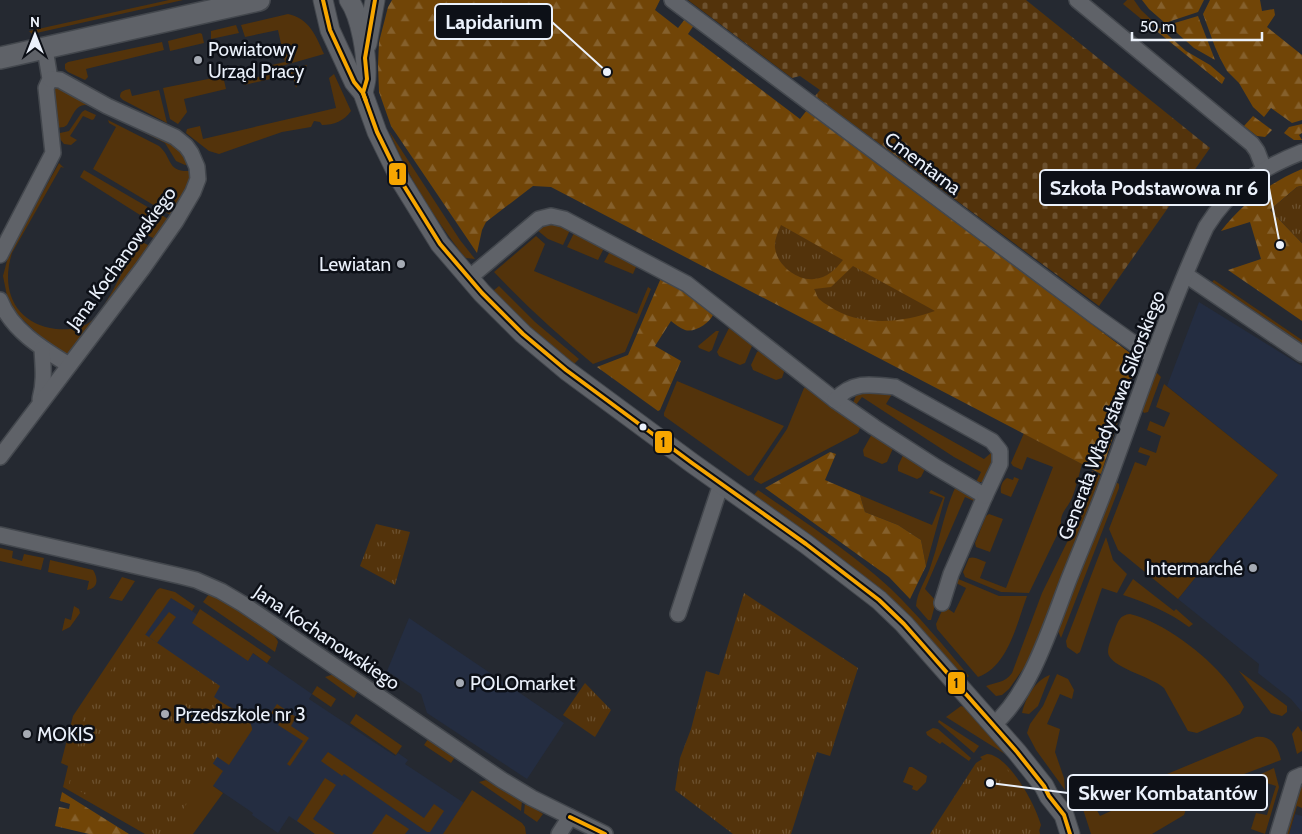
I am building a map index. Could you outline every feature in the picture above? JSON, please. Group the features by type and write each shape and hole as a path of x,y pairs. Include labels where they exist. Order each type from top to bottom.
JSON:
{"main road":[{"path":"0,58 259,0"}],"street":[{"path":"322,0 330,30 354,82 363,92 377,132 401,181 440,244 468,278 545,354 721,484 806,544 879,600 904,624 1038,779 1064,815 1070,834"},
{"path":"349,0 357,14 365,58 367,79 363,92"},
{"path":"365,58 375,0"},
{"name":"Cmentarna","path":"672,0 1095,316 1146,352 1153,354"},
{"path":"1077,0 1252,144 1264,169"},
{"path":"0,255 53,154 46,88 50,79 45,49"},
{"name":"Jana Kochanowskiego","path":"0,457 143,268 193,192 198,180 197,167 191,153 175,137 107,106 60,80 50,79"},
{"name":"Generała Władysława Sikorskiego","path":"993,725 1008,708 1034,668 1110,475 1153,354 1206,226 1216,210 1240,186 1264,169 1302,152"},
{"path":"468,278 539,219 546,216 558,216 686,284 835,400 949,475 986,496"},
{"path":"1186,275 1302,354"},
{"path":"0,300 9,316 30,339 68,365"},
{"name":"Jana Kochanowskiego","path":"38,405 44,374 42,349"},
{"path":"835,400 845,390 859,386 895,386 992,441 1000,451 1000,464 951,574 942,603"},
{"path":"678,614 721,484"},
{"name":"Jana Kochanowskiego","path":"0,535 196,580 222,591 329,661 482,767 532,798 605,834"},
{"path":"1278,834 1295,778 1302,775"},
{"path":"1049,796 1056,834"},
{"path":"559,834 570,817"}],"shaded area":[{"path":"1199,302 1302,366 1302,712 1291,699 1258,673 1259,664 1178,599 1278,475 1167,386"},
{"path":"163,591 312,694 309,699 395,756 398,753 408,760 405,764 511,834 315,834 289,816 278,833 252,815 253,813 203,779 75,760 79,739"},
{"path":"409,618 564,723 527,779 427,713 421,694 387,671"},
{"path":"1295,814 1302,816 1302,834 1289,834"}],"green space":[{"path":"169,0 183,0 32,34 29,31"},
{"path":"392,0 660,0 655,10 678,28 685,19 694,25 688,34 800,119 807,110 1138,359 1101,474 551,187 533,186 486,222 482,230 477,253 391,126 379,92 379,42 388,7"},
{"path":"688,0 1026,0 1210,148 1099,306 815,96 820,90 800,76 792,78"},
{"path":"1127,0 1134,0 1141,10 1157,25 1151,27 1123,4"},
{"path":"1142,0 1204,0 1198,12 1165,23"},
{"path":"1210,0 1260,0 1262,11 1274,9 1275,15 1267,27 1302,55 1302,120 1292,123 1271,108 1264,117 1253,107 1239,83 1227,71 1215,47 1203,14"},
{"path":"288,14 301,19 307,24 315,34 324,54 264,71 263,67 285,62 278,30 245,37 241,25"},
{"path":"1198,16 1215,60 1194,48 1168,25"},
{"path":"236,25 239,33 211,39 211,31"},
{"path":"1160,28 1186,51 1210,65 1225,78 1222,84 1154,29"},
{"path":"200,33 204,43 170,51 168,41"},
{"path":"162,42 164,50 86,69 88,77 85,80 65,69 65,64 68,62"},
{"path":"307,65 296,88 292,74 244,85 246,80"},
{"path":"334,74 351,111 338,122 322,125 320,122 314,121 311,127 282,132 219,154 209,151 186,133 187,129 200,126 203,139 336,108 329,78"},
{"path":"223,76 226,89 184,99 187,112 178,124 170,119 163,88"},
{"path":"55,86 95,108 84,105 80,106 67,125 56,128 53,88"},
{"path":"130,89 132,96 159,90 167,123 123,100 120,97 121,93 124,90"},
{"path":"85,110 96,115 94,119 83,116 70,136 77,140 71,145 64,144 60,139 60,133 69,131"},
{"path":"1253,116 1272,130 1265,137 1257,136 1244,126"},
{"path":"113,117 168,140 182,150 190,164 185,165 176,161 165,143"},
{"path":"108,120 159,146 173,167 182,171 190,171 190,182 172,216 93,169 116,127 109,123"},
{"path":"1302,124 1302,133 1299,135 1302,140 1294,140 1284,133 1289,127"},
{"path":"389,131 460,240 475,259 466,258 462,254 441,225 412,179"},
{"path":"59,163 64,168 61,167 12,253 8,280 14,303 21,313 42,326 56,329 74,328 90,322 110,296 138,240 150,246 73,355 65,355 45,341 17,314 7,296 3,276 9,253"},
{"path":"1302,169 1302,186 1297,187 1270,210 1302,243 1302,321 1228,270 1261,259 1250,222 1221,231 1238,211 1257,195"},
{"path":"84,170 170,220 155,239 143,233 148,220 80,177"},
{"path":"1302,186 1302,243 1270,210 1297,187"},
{"path":"552,223 571,228 563,245 548,239 537,230"},
{"path":"781,225 843,260 823,277 808,279 795,275 784,266 775,248 776,236"},
{"path":"578,232 602,245 603,250 598,260 567,247 574,233"},
{"path":"536,236 545,244 534,271 637,314 648,287 651,289 625,352 593,364 542,320 494,272"},
{"path":"612,251 635,264 636,267 633,274 604,262"},
{"path":"853,266 935,311 895,320 867,320 841,313 819,299 814,289 831,287"},
{"path":"661,278 684,290 712,311 713,315 705,324 689,331 671,321 655,346 681,361 658,411 597,367 628,355"},
{"path":"1214,280 1302,340 1302,344 1212,282"},
{"path":"499,286 535,322 579,359 573,365 531,330 493,291"},
{"path":"732,327 751,342 752,346 745,363 740,365 719,356 717,352 729,328"},
{"path":"716,331 719,331 712,350 709,352 699,348 698,346"},
{"path":"760,350 783,368 782,378 776,380 753,370 751,365 757,352"},
{"path":"1157,373 1161,377 1148,412 1144,413 1142,410"},
{"path":"677,381 784,426 751,475 748,476 664,416"},
{"path":"1164,384 1278,475 1178,599 1118,550 1109,529 1135,462 1146,466 1150,456 1138,452 1140,447 1156,453 1161,436 1147,430 1150,421 1164,427 1170,413 1156,407"},
{"path":"807,387 861,426 858,433 761,484 754,480 754,478 787,429 804,388"},
{"path":"878,392 892,394 886,404 984,459 992,452 994,461 984,482 976,482 981,472 954,457 862,397 855,406 853,403 857,393"},
{"path":"873,432 894,446 887,462 882,464 864,456 863,450"},
{"path":"1024,433 1082,464 1072,498 1062,514 1061,527 1029,593 1001,592 965,577 963,572 969,558 978,558 986,562 980,578 1006,588 1053,467 1027,457 1022,470 1013,466 1011,463"},
{"path":"830,452 836,454 825,480 860,495 865,512 898,525 921,540 926,566 910,599 889,577 765,488"},
{"path":"904,453 926,467 921,477 917,479 898,471 898,466"},
{"path":"1092,471 1101,476 1030,659 1009,689 1002,695 996,696 986,686 1003,680 1012,673 1042,593 1077,522"},
{"path":"1014,477 1019,479 1011,497 1001,493 1001,486 1004,481 1007,478 1013,480"},
{"path":"1116,482 1119,484 1119,488 1061,638 1058,631 1060,622"},
{"path":"956,486 974,497 976,502 965,497 925,589 936,601 931,620 928,620 916,606 917,601"},
{"path":"758,490 875,574 911,609 969,676 965,679 862,576 754,495"},
{"path":"931,490 945,497 926,566 921,540 898,525 865,512 860,495 932,525 943,498 929,493"},
{"path":"989,514 1003,519 990,552 976,547 975,543 986,516"},
{"path":"376,524 410,532 395,585 360,566"},
{"path":"1106,537 1113,560 1127,574 1117,593 1102,588 1080,652 1077,654 1067,647 1066,641"},
{"path":"0,548 13,551 12,558 22,561 24,554 44,558 41,570 0,561"},
{"path":"50,560 93,570 96,576 94,587 87,590 89,581 48,572"},
{"path":"122,577 135,581 122,601 109,598"},
{"path":"956,578 999,596 1027,596 1015,631 1004,654 988,672 978,677 937,629 936,624 944,606 954,613 966,588 954,582"},
{"path":"1133,579 1174,611 1176,609 1193,624 1189,627 1158,608 1123,595"},
{"name":"Przedszkole nr 3","path":"160,588 175,592 195,606 192,611 171,598 145,635 143,634 197,752 223,771 213,786 223,793 193,834 145,834 63,787 68,766 61,763 73,716"},
{"path":"744,593 858,668 830,756 817,752 791,834 733,834 675,790 680,758 691,729 706,671 719,675"},
{"path":"209,594 248,615 268,629 278,642 275,652 203,602"},
{"path":"74,606 79,609 80,613 70,627 62,631 65,618 71,620"},
{"path":"200,609 271,657 267,663 253,653 248,661 192,623"},
{"path":"169,612 176,617 157,643 149,637"},
{"path":"1130,614 1156,624 1182,640 1207,660 1228,683 1242,703 1244,707 1240,714 1197,733 1188,731 1164,688 1150,679 1122,667 1110,657 1108,652 1109,646 1117,623 1122,617"},
{"name":"Przedszkole nr 3","path":"137,629 220,686 214,697 243,717 167,834 146,834 69,784 85,712"},
{"path":"1239,671 1287,706 1287,712 1282,716 1271,713"},
{"path":"1057,674 1068,679 1074,690 1072,699 1060,694 1047,724 1060,729 1055,752 1064,778 1065,790 1036,750 1027,733 1030,724 1043,706"},
{"path":"335,675 358,691 354,698 325,677"},
{"path":"1050,675 1038,706 1029,714 1022,713 1035,686"},
{"path":"585,683 611,710 595,737 563,715"},
{"path":"317,686 336,699 331,707 312,694"},
{"path":"221,702 246,717 252,730 229,765 200,745"},
{"path":"277,704 296,717 291,726 309,738 290,766 287,764 303,741 278,725 282,719 271,713"},
{"path":"961,706 964,707 1005,754 946,717"},
{"path":"356,714 402,746 396,755 350,723"},
{"path":"939,720 979,746 974,753 938,722"},
{"path":"1298,726 1302,732 1302,751 1297,754 1292,734"},
{"path":"933,728 938,729 971,758 969,761 942,742 940,744 927,735 926,732"},
{"path":"1256,737 1270,740 1278,751 1281,760 1191,794 1184,815 1152,834 1091,834 1081,803 1083,801 1092,801 1100,816 1135,800 1131,789"},
{"path":"428,739 455,757 451,763 424,745"},
{"path":"328,752 424,818 434,804 444,811 430,832 427,832 344,774 342,776 321,761"},
{"path":"987,754 1004,763 1028,794 1041,825 1038,834 999,776 980,757"},
{"path":"987,756 1007,769 1022,788 1034,811 1040,834 930,834 976,763"},
{"path":"909,767 927,776 926,782 917,791 912,789 913,786 903,782"},
{"path":"1274,768 1279,787 1265,834 1251,829 1256,813 1267,815 1276,786 1252,778"},
{"path":"325,778 336,785 313,819 335,834 315,834 297,821"},
{"path":"486,780 522,801 521,811 479,782"},
{"path":"1302,786 1302,808 1297,806 1289,834 1286,834 1298,794"},
{"path":"472,790 522,823 526,834 443,834"},
{"path":"62,792 129,834 89,834 55,826 59,807 69,809 70,804 60,801"},
{"path":"525,802 543,814 537,822 524,813"},
{"path":"386,814 409,829 405,834 372,834"}],"transit line":[{"name":"1","path":"323,0 330,30 354,82 363,93 377,132 401,181 440,244 482,293 523,334 566,370 806,544 879,600 904,624 1017,752 1064,815 1070,834"},
{"name":"1","path":"366,101 363,93 367,79 365,58 375,0"},
{"name":"1","path":"570,817 605,834"}],"place":[{"name":"Powiatowy Urząd Pracy","path":"198,60"},
{"name":"Lapidarium","path":"607,72"},
{"name":"Szkoła Podstawowa nr 6","path":"1280,245"},
{"name":"Lewiatan","path":"401,264"},
{"name":"Intermarché","path":"1253,568"},
{"name":"POLOmarket","path":"460,683"},
{"name":"Przedszkole nr 3","path":"165,714"},
{"name":"MOKIS","path":"27,734"},
{"name":"Skwer Kombatantów","path":"990,783"}]}
